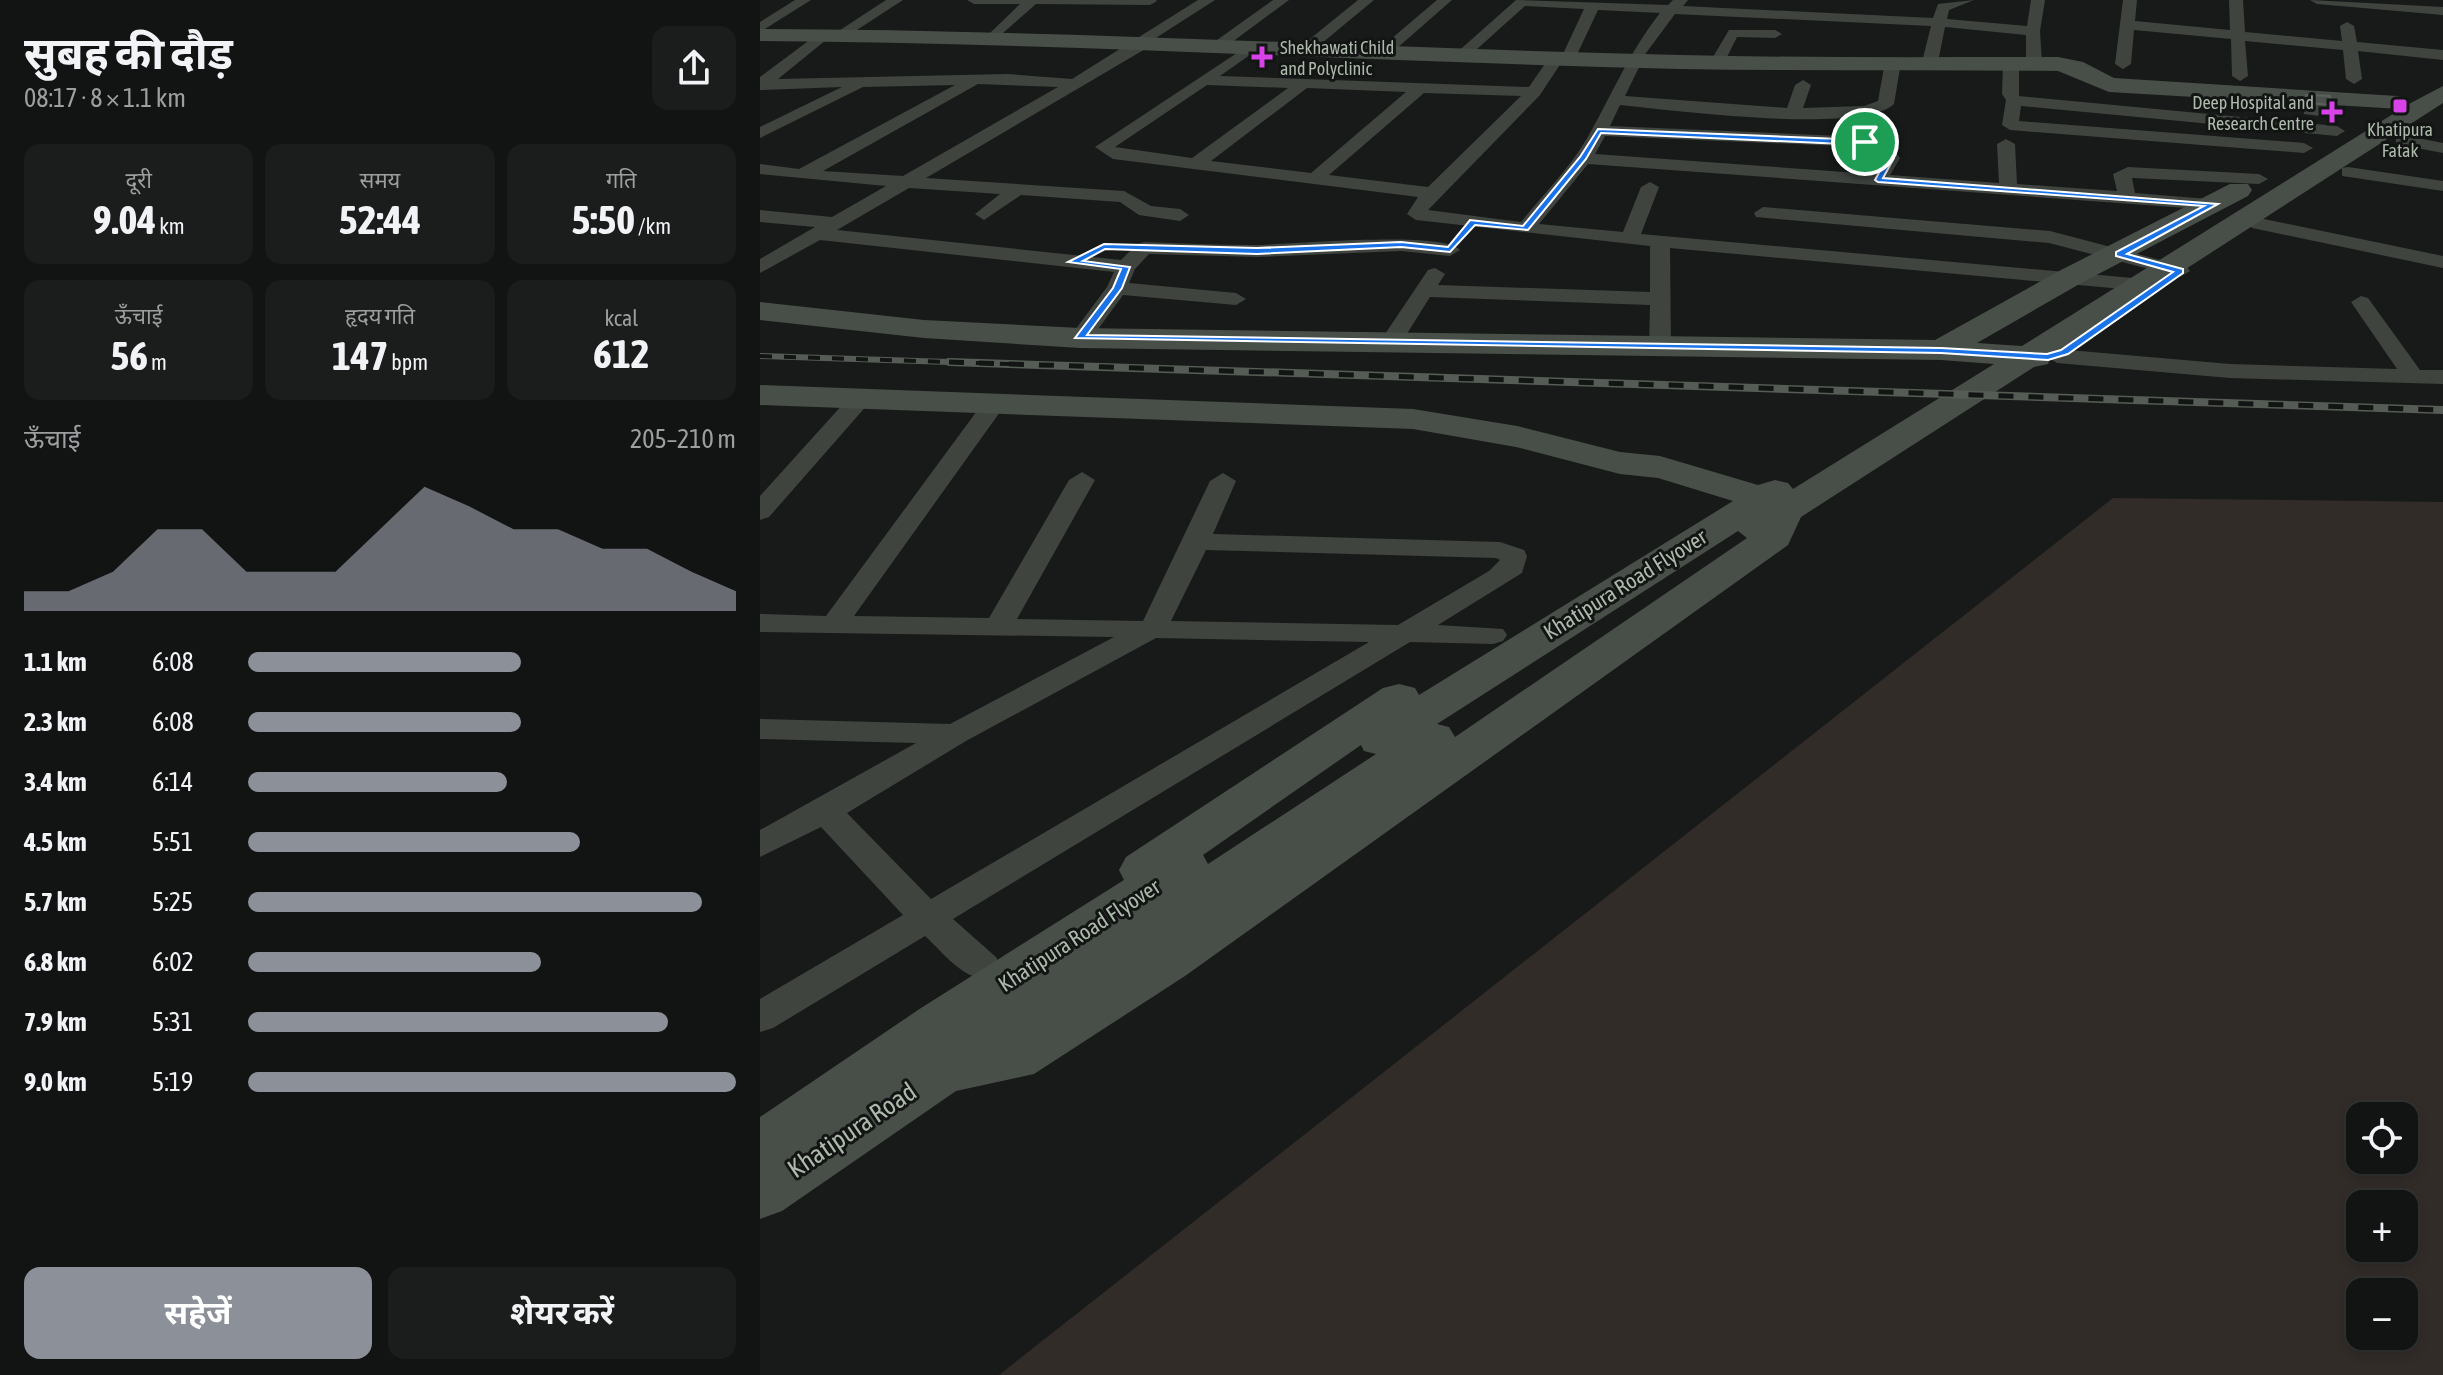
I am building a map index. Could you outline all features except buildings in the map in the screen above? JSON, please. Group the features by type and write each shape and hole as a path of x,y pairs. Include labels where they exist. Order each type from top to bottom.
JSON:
{"street":[{"path":"760,85 831,36 896,0"},
{"path":"974,0 1150,1"},
{"path":"760,267 1074,84 1208,0"},
{"path":"1215,48 1282,0"},
{"path":"1305,50 1367,0"},
{"path":"1383,53 1445,0"},
{"path":"1785,15 1791,0"},
{"path":"1930,62 1943,7 1967,0"},
{"path":"2034,64 2033,31 2038,0"},
{"path":"2123,64 2130,0"},
{"path":"2236,0 2240,76"},
{"path":"2321,0 2415,4 2443,11"},
{"path":"995,36 1032,1"},
{"path":"1462,55 1523,1 1593,5 1676,4 1785,15 1938,22 2033,31"},
{"path":"773,3 801,2"},
{"path":"760,28 801,2"},
{"path":"2345,2 2354,79"},
{"path":"1525,229 1584,158 1636,61 1676,4"},
{"path":"1593,5 1563,58 1416,214 1525,229 2072,276 2155,286"},
{"path":"2129,25 2443,55"},
{"path":"1718,62 1729,37 1734,33 1796,36"},
{"path":"760,35 995,36 1215,48 1636,61 2034,64 2075,67 2109,85 2398,117 2443,148"},
{"path":"1249,49 1104,147 1113,154 1193,166 1433,193"},
{"path":"1615,100 1793,113 1878,109 1886,104 1893,62"},
{"path":"2011,64 2014,100 2010,125 2304,148"},
{"path":"2057,356 2155,286 2348,172 2398,117 2443,77"},
{"path":"760,85 1008,79 1074,84"},
{"path":"1204,80 1534,92"},
{"path":"802,175 974,81"},
{"path":"760,133 866,82"},
{"path":"1193,166 1302,85"},
{"path":"1793,113 1803,85"},
{"path":"1314,179 1419,89"},
{"path":"1715,108 1722,89"},
{"path":"1941,350 2072,276 2259,179 2304,148 2361,116 2398,117 2443,93"},
{"path":"2014,100 2337,131"},
{"path":"2130,111 2133,133"},
{"name":"Khatipura Road Flyover","path":"868,1077 943,1046 997,1031 1553,658 2398,117"},
{"name":"Khatipura Road Flyover","path":"943,1046 1523,647 2398,117"},
{"path":"1598,131 1865,142 1881,145 1891,158 1878,180"},
{"path":"2006,144 2008,188"},
{"path":"1584,158 2214,204"},
{"path":"760,169 802,175 1124,197 1146,211 1180,215"},
{"path":"2127,196 2122,174 2128,172 2259,179"},
{"path":"2348,172 2443,186"},
{"path":"1757,249 1774,174"},
{"path":"1630,238 1650,187"},
{"path":"984,214 1017,190"},
{"path":"1763,213 2050,237 2180,271"},
{"path":"760,216 836,223"},
{"path":"1390,343 1450,250 1473,222"},
{"path":"2259,224 2443,262"},
{"path":"818,234 1126,267"},
{"path":"1660,240 1660,349"},
{"path":"1072,262 1104,247 1257,251 1401,245 1450,250"},
{"path":"1080,338 1117,288 1126,267 1144,248"},
{"path":"1117,288 1236,299"},
{"path":"1424,291 1661,299"},
{"path":"2361,302 2413,376"},
{"path":"760,311 924,329 1080,338 1660,349 1941,350 2057,356 2230,371 2443,377"},
{"path":"760,395 1413,419 1517,437 1620,463 1660,467 1739,489 1782,517 1779,532 1166,962 1014,1058 943,1046"},
{"path":"760,512 861,398"},
{"path":"834,624 993,405"},
{"path":"868,1077 883,1036 983,967 1122,885 1493,635 1690,515 1692,508 1686,501 1629,476 1620,463"},
{"path":"1000,624 1082,480"},
{"path":"760,845 825,811 955,734 1153,628 1197,542 1223,481"},
{"path":"760,1017 1499,577 1512,567 1514,556 1500,550 1197,542"},
{"path":"760,649 768,624 1000,624 1493,635"},
{"path":"760,729 955,734"},
{"path":"825,811 927,917 983,967"},
{"name":"Khatipura Road","path":"760,1192 943,1046"},
{"name":"Khatipura Road","path":"760,1149 868,1077"}],"shaded area":[{"path":"2113,498 2443,502 2443,1375 999,1375"}],"railway":[{"path":"760,356 1011,364"},
{"path":"949,362 2443,410"}],"place":[{"name":"Shekhawati Child and Polyclinic","path":"1262,57"},
{"name":"Khatipura Fatak","path":"2400,106"},
{"name":"Deep Hospital and Research Centre","path":"2332,112"}],"route":[{"path":"1598,131 1865,142 1881,145 1891,158 1878,180 2214,204 2119,254 2180,271 2057,356 1941,350 1660,349 1080,338 1117,288 1126,267 1072,262 1104,247 1257,251 1355,244 1450,250 1473,222 1525,229 1584,158 1598,131"}]}
